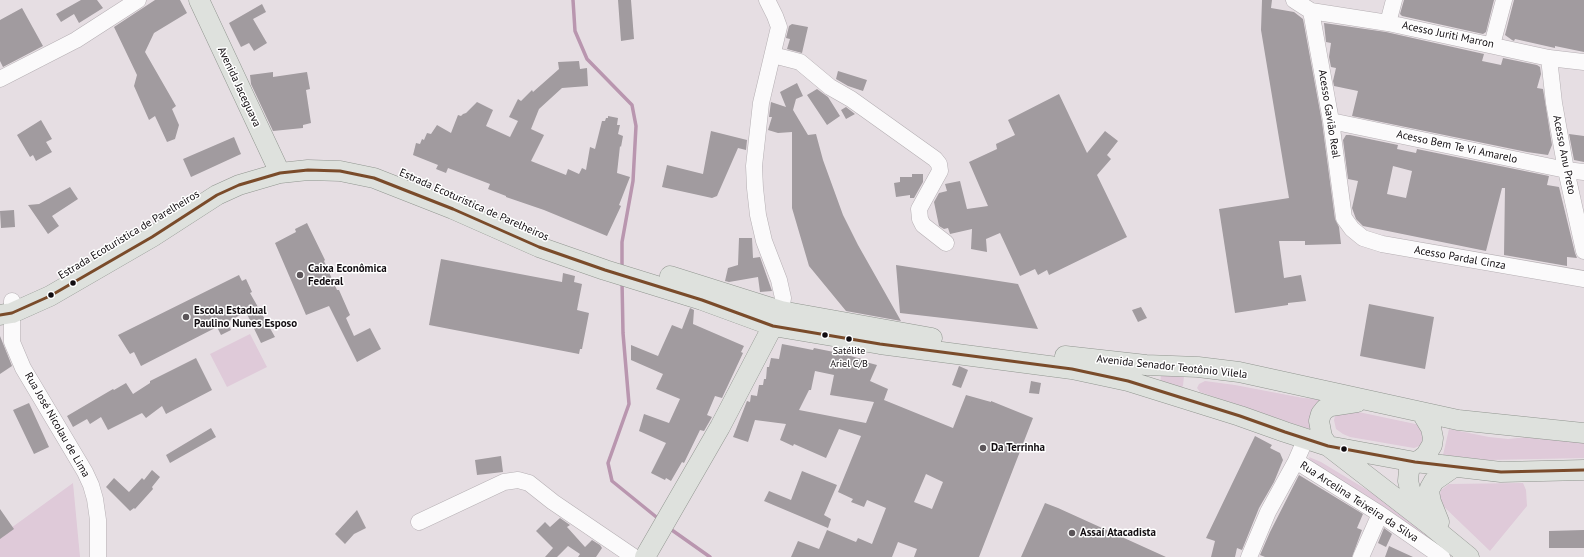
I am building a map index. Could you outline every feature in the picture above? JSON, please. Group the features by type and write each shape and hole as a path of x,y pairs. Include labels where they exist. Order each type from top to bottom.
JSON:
{"main road":[{"name":"Avenida Jaceguava","path":"199,0 278,167"},
{"name":"Estrada Ecoturistica de Parelheiros","path":"6,308 187,199 231,178 278,167 299,158 322,158 350,159 379,164 419,179 606,264 630,271 702,300 777,318"},
{"name":"Avenida Senador Teotônio Vilela","path":"777,318 1138,364 1198,367 1239,372 1458,420 1584,434"},
{"name":"Avenida Senador Teotônio Vilela","path":"777,318 880,344 1072,369 1128,381 1240,416 1328,446 1415,462 1501,472 1584,470"},
{"path":"645,557 720,427 777,318"},
{"path":"1182,398 1188,379 1198,367"},
{"path":"1328,446 1322,437 1319,421 1321,414 1325,409 1331,406 1371,400"},
{"path":"1415,462 1426,455 1432,445 1433,438 1431,428 1422,413"},
{"name":"Rua Arcelina Teixeira da Silva","path":"1328,446 1430,524"},
{"name":"Rua Arcelina Teixeira da Silva","path":"1415,462 1408,475 1410,488 1415,501 1446,548 1470,557"},
{"path":"1446,548 1433,510 1429,492 1434,481 1454,467"}],"street":[{"path":"0,79 76,40 138,0"},
{"path":"767,0 779,27 761,103 754,166 758,215 764,241 779,280 783,298 777,318"},
{"path":"1294,0 1311,11"},
{"path":"1388,23 1394,0"},
{"path":"1492,45 1504,0"},
{"name":"Acesso Juriti Marron","path":"1311,11 1388,23 1549,58 1584,62"},
{"name":"Acesso Gavião Real","path":"1311,11 1331,121 1344,218"},
{"path":"773,55 800,62 830,87 851,99 940,164 940,172 919,209 920,219 923,225 946,243"},
{"name":"Acesso Anu Preto","path":"1549,58 1554,103 1566,170 1584,251"},
{"name":"Acesso Bem Te Vi Amarelo","path":"1331,121 1566,170 1584,172"},
{"name":"Acesso Pardal Cinza","path":"1344,218 1352,229 1363,238 1382,244 1584,279"},
{"name":"Rua José Nicolau de Lima","path":"6,308 6,341 86,472 91,485 98,520 98,557"},
{"path":"1249,557 1268,512 1296,461 1306,438"},
{"name":"Rua Arcelina Teixeira da Silva","path":"1296,461 1380,514 1446,548"},
{"path":"419,522 504,482 518,480 529,482 552,502 634,557"},
{"path":"1361,557 1380,514"}],"shaded area":[{"path":"250,334 267,367 227,387 210,354"},
{"path":"1161,375 1184,376 1183,386 1181,388 1160,384"},
{"path":"1205,381 1303,398 1321,399 1315,431 1200,392 1197,388 1199,384"},
{"path":"1349,410 1420,425 1425,434 1422,445 1414,448 1350,437 1343,434 1336,429 1334,420 1335,416 1337,413"},
{"path":"1449,429 1489,437 1508,439 1528,437 1584,443 1584,458 1488,460 1443,455"},
{"path":"1309,457 1321,462 1392,505 1426,531 1446,556 1312,466"},
{"path":"73,483 80,557 0,557 0,536"},
{"path":"1523,483 1526,490 1527,506 1490,551 1440,503 1439,499 1441,490 1449,484"}],"building":[{"path":"81,0 97,0 103,8 79,23 74,14 61,22 56,14"},
{"path":"155,0 180,0 187,13 154,33 145,52 176,106 172,109 179,125 175,139 167,142 155,116 149,120 134,86 137,75 114,27"},
{"path":"618,0 631,0 634,39 621,41"},
{"path":"1262,0 1272,0 1271,8 1294,12 1303,19 1322,122 1335,219 1339,227 1341,244 1305,245 1305,241 1279,241 1284,278 1301,275 1306,301 1235,313 1219,209 1289,198 1261,30"},
{"path":"1404,0 1494,0 1486,32 1483,34 1402,16 1400,14"},
{"path":"1514,0 1584,0 1584,52 1555,46 1555,48 1515,39 1514,41 1505,35"},
{"path":"262,4 266,12 253,19 267,43 254,51 249,43 241,47 229,23"},
{"path":"22,8 43,46 3,67 0,61 0,20"},
{"path":"1324,23 1386,32 1484,54 1482,61 1501,65 1503,58 1537,65 1540,67 1541,74 1537,88 1543,89 1552,145 1548,155 1352,116 1358,91 1334,86 1333,81 1336,68 1331,67 1329,57 1331,43 1326,42"},
{"path":"792,24 808,27 802,53 787,49 790,39 786,38 789,26"},
{"path":"579,61 580,69 587,68 588,86 562,88 539,109 531,129 544,135 531,161 566,175 568,169 579,174 582,168 586,170 590,147 595,149 602,121 605,121 608,116 618,118 617,125 620,125 618,134 623,136 621,147 620,146 617,173 630,177 619,205 621,206 607,236 488,189 490,184 448,168 446,173 436,169 438,165 413,155 416,143 420,144 422,139 424,140 427,133 431,134 437,125 451,133 458,115 461,116 466,113 477,102 493,110 486,126 510,137 518,121 509,117 518,99 521,101 532,90 533,92 559,69 558,62"},
{"path":"838,71 867,80 863,91 848,86 836,79"},
{"path":"273,72 273,77 307,72 310,89 306,90 311,123 303,125 303,128 273,131 251,84 250,75"},
{"path":"797,83 803,96 796,99 793,110 808,135 816,134 823,160 843,215 858,245 901,321 846,311 809,266 792,208 792,132 778,133 768,130 772,117 769,117 771,102 786,107 780,92"},
{"path":"817,89 828,97 840,116 827,125 807,95"},
{"path":"1059,94 1087,153 1105,131 1118,141 1107,155 1111,159 1097,175 1127,237 1049,275 1047,270 1038,275 1035,269 1020,276 1000,233 986,239 987,252 971,249 972,229 950,234 948,228 944,229 939,226 934,202 939,193 947,191 945,184 960,181 967,209 988,206 969,162 997,149 996,144 1015,135 1008,120"},
{"path":"846,107 855,114 846,119 841,110"},
{"path":"41,120 52,139 46,142 52,152 36,161 33,155 30,157 17,135"},
{"path":"711,131 747,140 746,150 738,148 717,196 712,198 662,187 667,165 703,174"},
{"path":"1569,134 1584,136 1584,162 1574,160"},
{"path":"1346,135 1350,135 1398,145 1397,149 1416,153 1417,149 1549,176 1547,185 1559,187 1577,258 1567,257 1567,266 1504,255 1505,188 1502,188 1486,251 1363,226 1356,219 1352,208 1358,181 1348,179 1343,140","holes":["1393,166 1412,171 1406,198 1387,194"]},
{"path":"234,137 241,154 191,177 183,159"},
{"path":"912,174 923,174 923,182 914,198 910,198 910,195 896,197 894,183 900,182 900,177 912,177"},
{"path":"70,187 78,199 52,216 59,226 48,234 28,205 39,204"},
{"path":"14,210 15,227 1,228 0,211"},
{"path":"307,223 350,315 346,318 354,336 370,328 381,349 357,362 329,306 306,315 275,243 296,232 295,229"},
{"path":"739,238 752,238 753,258 760,257 772,291 760,292 758,277 729,282 725,281 728,268 738,265"},
{"path":"441,259 562,282 563,273 575,276 574,282 582,284 577,310 589,313 582,349 580,349 579,354 429,325"},
{"path":"896,265 1018,284 1038,329 900,313"},
{"path":"239,275 242,281 246,279 252,292 250,293 275,337 261,343 246,312 227,322 231,330 221,335 217,327 141,366 134,352 130,354 118,335"},
{"path":"1369,304 1434,317 1425,369 1360,356"},
{"path":"1141,307 1147,318 1138,322 1132,310"},
{"path":"690,308 694,310 693,324 744,346 741,352 743,353 722,398 715,396 707,415 712,417 704,431 700,430 684,463 682,462 671,481 666,478 665,480 651,473 666,443 639,431 644,414 669,423 680,399 656,389 663,374 631,360 631,345 658,356 672,325 682,329"},
{"path":"0,336 12,366 0,374"},
{"path":"782,344 813,350 814,348 862,359 862,361 877,365 870,381 888,389 884,400 953,428 966,395 991,401 1033,418 979,557 914,557 917,549 898,542 892,557 791,557 798,541 819,549 827,530 856,542 858,538 872,544 886,508 867,500 864,507 851,502 853,499 838,492 861,436 839,429 826,458 794,444 793,446 780,440 786,424 755,420 748,442 733,437 747,401 750,402 751,395 757,396 759,385 763,385 764,379 766,379 767,367 769,367 771,358 779,359","holes":["815,371 834,375 830,395 874,402 866,423 799,410 809,390 811,390","926,474 943,482 932,509 914,502"]},
{"path":"196,358 212,390 166,414 162,406 146,418 142,413 108,430 101,417 90,424 87,419 73,427 67,416 126,383 133,394 150,383 150,381"},
{"path":"959,366 968,370 961,388 952,385"},
{"path":"1031,381 1041,383 1039,394 1029,393"},
{"path":"29,403 49,447 34,454 13,410"},
{"path":"211,428 216,437 170,463 166,455"},
{"path":"1255,436 1272,445 1270,448 1280,453 1283,460 1274,482 1259,508 1242,550 1237,548 1235,557 1211,557 1215,541 1206,538"},
{"path":"501,456 503,472 477,475 475,460"},
{"path":"152,470 160,477 152,487 153,489 135,509 134,508 130,511 106,487 114,478 129,492 142,478 144,480"},
{"path":"802,471 837,485 824,515 831,519 828,528 764,501 769,491 791,500"},
{"path":"1299,475 1363,514 1357,528 1362,530 1352,557 1265,557 1260,555"},
{"name":"Assaí Atacadista","path":"1045,503 1058,508 1166,557 1021,557"},
{"path":"0,509 14,529 0,539"},
{"path":"357,510 366,528 354,534 345,544 335,534"},
{"path":"560,518 570,525 567,527 585,547 592,540 600,545 602,548 596,557 578,557 580,554 568,546 557,557 545,557 553,548 536,531 545,522 550,527"},
{"path":"1384,528 1392,534 1386,547 1378,543"},
{"path":"1584,530 1584,548 1549,548 1549,531"},
{"path":"1389,546 1413,557 1385,557"}],"waterway":[{"path":"573,0 575,31 587,59 632,105 636,126 633,181 622,242 622,269"},
{"path":"622,281 623,333 629,404 608,463 612,481 660,520"},
{"path":"669,528 710,557"}],"transit line":[{"path":"0,315 12,313 50,296 152,237 217,195 239,185 280,173 308,170 340,171 374,178 453,209 539,247 605,270 702,300 773,326 880,344 1072,369 1128,381 1240,416 1328,446 1415,462 1501,472 1584,470"}],"place":[{"name":"Caixa Econômica Federal","path":"300,275"},
{"name":"Escola Estadual Paulino Nunes Esposo","path":"186,317"},
{"name":"Satélite Ariel C/B","path":"849,339"},
{"name":"Da Terrinha","path":"983,448"},
{"name":"Assaí Atacadista","path":"1072,533"}]}
